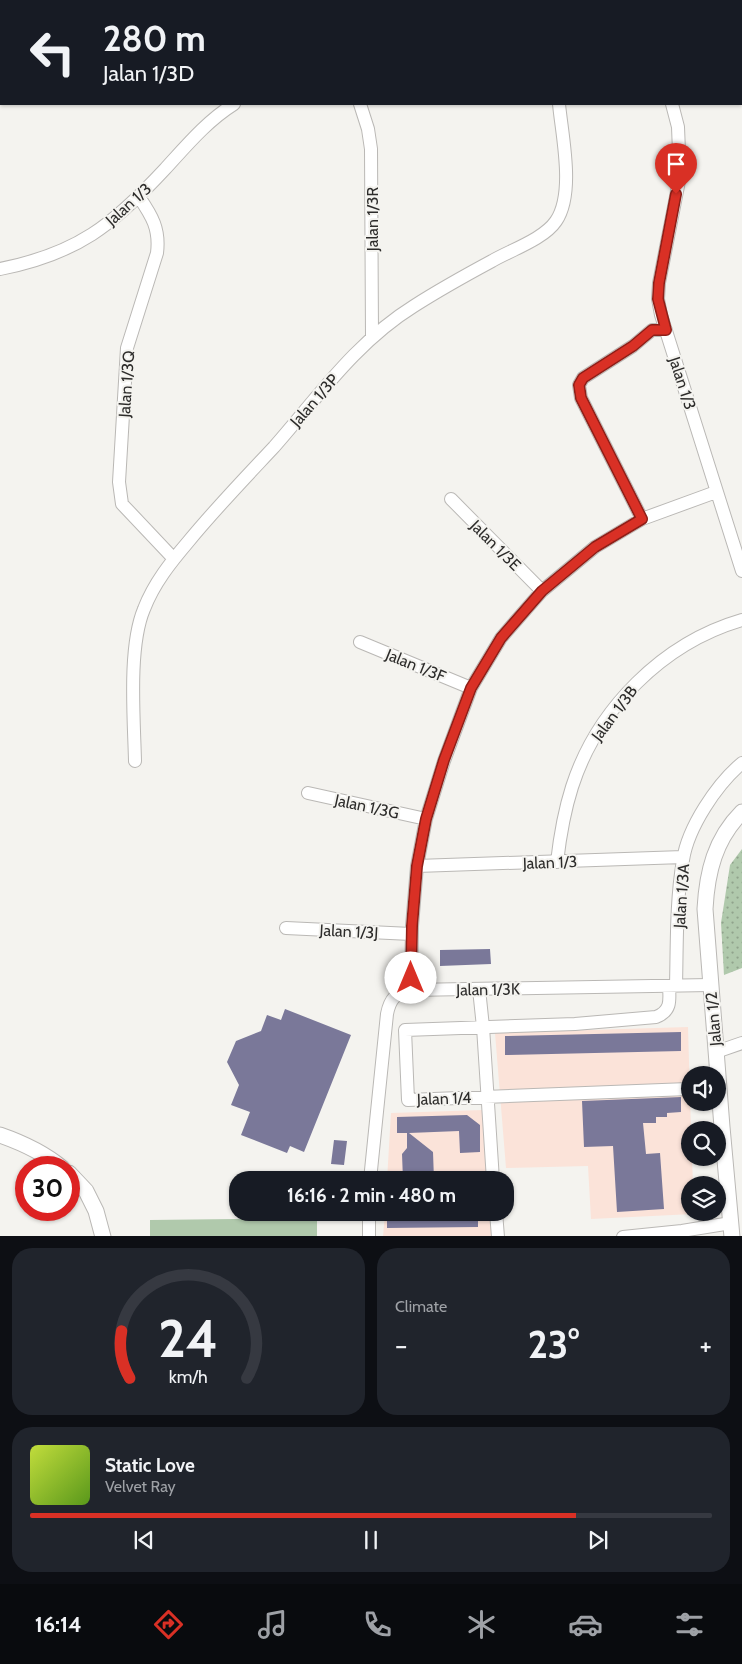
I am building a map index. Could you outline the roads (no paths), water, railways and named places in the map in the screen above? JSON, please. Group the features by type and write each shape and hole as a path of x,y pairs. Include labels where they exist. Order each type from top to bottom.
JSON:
{"street":[{"name":"Jalan 1/3","path":"0,269 54,255 85,240 113,220 139,197 204,126 233,105"},
{"name":"Jalan 1/3R","path":"360,105 368,129 371,149 372,336"},
{"name":"Jalan 1/3P","path":"135,761 134,694 136,636 143,610 154,587 199,528 372,336 413,306 491,261 543,234 556,221 564,205 566,187 559,105"},
{"name":"Jalan 1/3","path":"672,105 678,127 680,176 659,283 658,299 716,492 742,571"},
{"name":"Jalan 1/3Q","path":"139,197 152,217 158,240 157,253 127,348 119,482 122,504 174,559"},
{"path":"642,519 584,403 579,389 583,378 633,346 652,330 666,330"},
{"path":"411,990 411,934 417,866 426,819 444,760 471,688 501,638 542,591 595,547 642,519 716,492"},
{"name":"Jalan 1/3E","path":"451,499 542,591"},
{"name":"Jalan 1/3B","path":"557,862 562,825 572,786 589,747 609,714 634,685 664,659 692,640 724,625 742,620"},
{"name":"Jalan 1/3F","path":"360,642 471,688"},
{"name":"Jalan 1/3A","path":"673,987 679,890 683,858 694,829 706,806 718,787 742,763"},
{"name":"Jalan 1/3G","path":"308,793 426,819"},
{"name":"Jalan 1/2","path":"734,1230 716,1052 705,909 706,883 717,848 726,832 742,812"},
{"name":"Jalan 1/3","path":"417,866 683,858"},
{"name":"Jalan 1/3J","path":"286,928 411,934"},
{"name":"Jalan 1/3K","path":"371,1171 389,1004 394,996 411,990 710,985"},
{"name":"Jalan 1/4","path":"673,987 666,1012 656,1017 574,1024 406,1030 408,1100 681,1089"},
{"path":"479,990 492,1171"},
{"path":"716,1052 742,1043"},
{"path":"0,1135 22,1143 47,1156"},
{"path":"80,1185 86,1191 96,1211 104,1236"},
{"path":"369,1221 369,1236"},
{"path":"497,1221 498,1236"},
{"path":"623,1236 682,1231 734,1230"}]}
